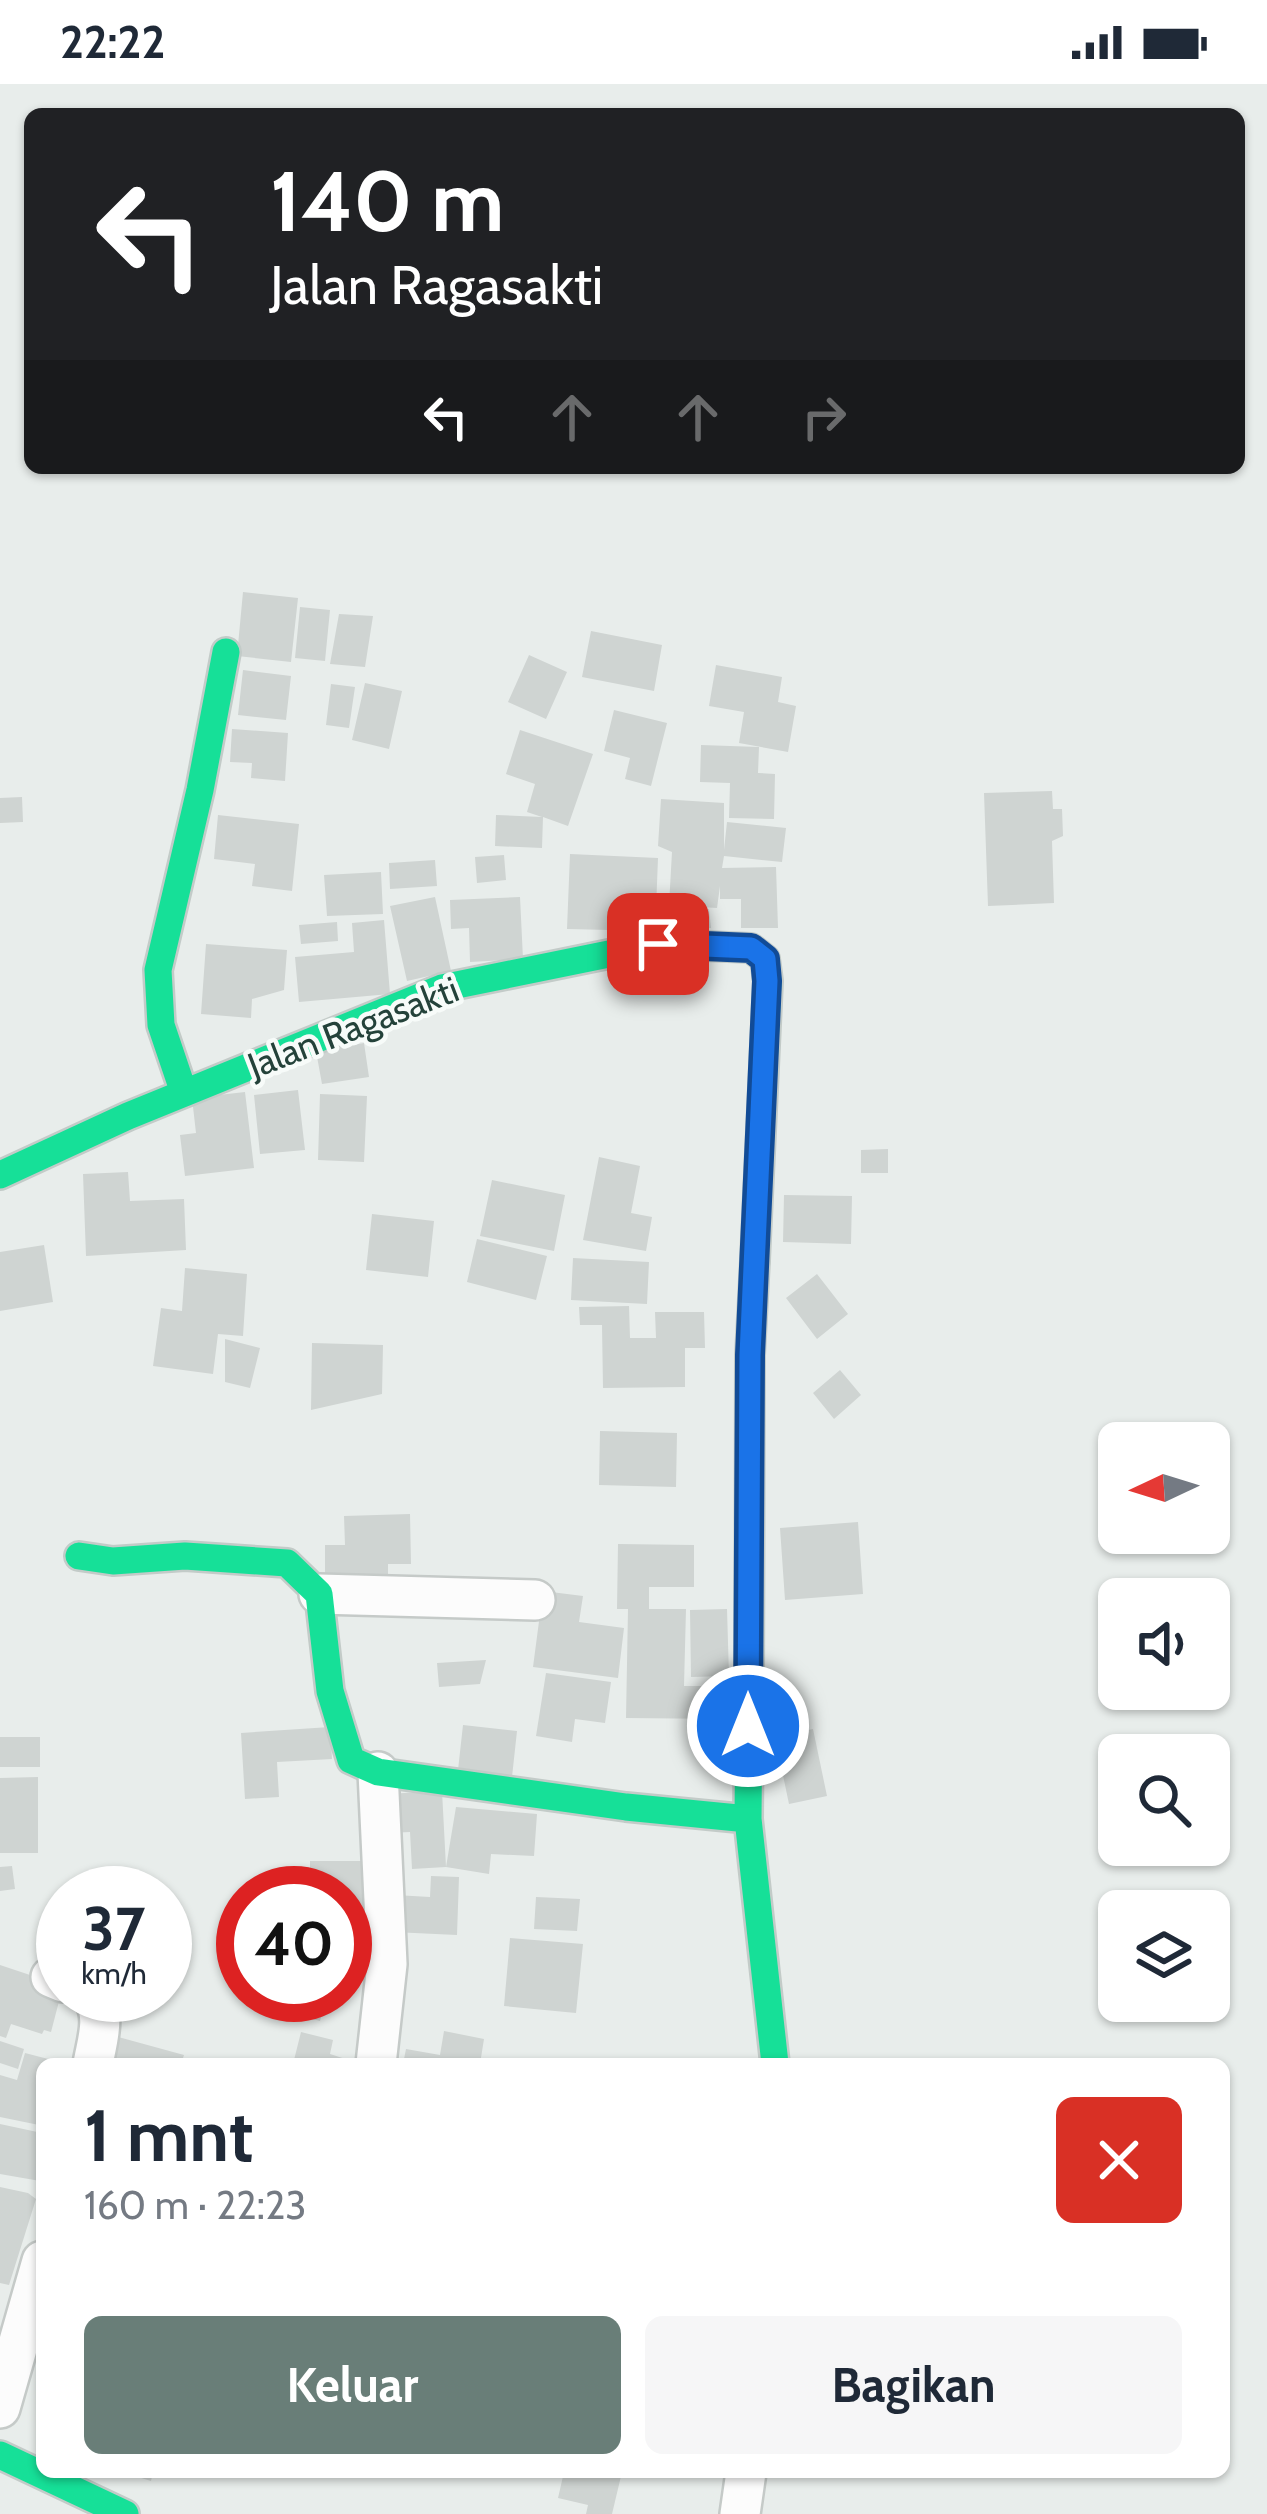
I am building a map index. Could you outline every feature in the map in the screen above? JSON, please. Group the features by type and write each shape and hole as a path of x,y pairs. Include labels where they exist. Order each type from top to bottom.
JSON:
{"street":[{"path":"184,1094 167,1050 158,970 226,652"},
{"name":"Jalan Ragasakti","path":"0,1175 442,988 658,944 751,948 765,959 750,1355 748,1820 775,2058"},
{"path":"79,1556 113,1561 185,1556 287,1563 319,1594 330,1691 351,1760 378,1772 748,1820"},
{"path":"319,1594 535,1600"},
{"path":"377,2058 387,1964 378,1772"},
{"path":"94,2058 99,2022"},
{"path":"0,2408 36,2282"},
{"path":"0,2455 36,2472"},
{"path":"49,2478 125,2514"},
{"path":"740,2514 745,2478"}],"building":[{"path":"243,592 298,598 291,662 237,656"},
{"path":"300,607 330,610 325,661 295,658"},
{"path":"339,614 373,616 365,667 330,664"},
{"path":"591,631 662,645 654,691 582,677"},
{"path":"529,655 567,672 546,719 508,702"},
{"path":"716,665 782,677 778,702 796,706 788,752 739,743 744,712 709,706"},
{"path":"243,670 291,676 286,720 238,715"},
{"path":"365,683 402,691 389,749 352,740"},
{"path":"331,684 355,687 349,728 326,725"},
{"path":"614,710 667,723 651,786 625,779 630,758 604,751"},
{"path":"232,729 288,733 285,781 251,778 252,763 230,762"},
{"path":"520,730 593,754 568,826 543,817 542,848 495,846 496,815 542,817 527,812 535,784 506,774"},
{"path":"701,745 759,747 758,773 775,774 774,819 729,818 730,783 700,782"},
{"path":"1052,791 1053,809 1062,809 1063,836 1052,841 1054,903 988,906 984,793"},
{"path":"22,797 23,822 0,823 0,798"},
{"path":"661,799 724,803 724,850 727,822 786,828 782,862 724,856 722,868 776,867 778,928 741,928 741,899 720,899 720,886 717,908 669,905 672,852 658,846"},
{"path":"218,815 299,824 292,891 252,886 255,864 214,859"},
{"path":"570,854 658,858 656,909 611,907 610,930 567,929"},
{"path":"504,855 506,880 477,883 475,857"},
{"path":"435,860 437,886 390,889 389,863"},
{"path":"381,872 383,914 327,916 324,875"},
{"path":"435,897 451,971 407,981 390,906"},
{"path":"520,897 523,959 470,962 469,928 451,929 450,900"},
{"path":"709,909 711,928 666,934 664,915"},
{"path":"384,920 390,994 299,1002 295,957 354,952 352,923"},
{"path":"337,922 338,941 301,944 299,925"},
{"path":"206,944 287,950 284,990 252,999 251,1018 201,1014"},
{"path":"364,1043 369,1077 322,1084 316,1051"},
{"path":"298,1090 305,1150 260,1154 254,1095"},
{"path":"245,1092 254,1168 185,1176 180,1135 196,1133 192,1098"},
{"path":"320,1094 367,1096 364,1162 318,1160"},
{"path":"888,1149 888,1173 861,1173 861,1150"},
{"path":"599,1157 640,1166 631,1213 652,1217 646,1251 583,1240"},
{"path":"128,1172 130,1201 184,1199 186,1250 86,1256 83,1174"},
{"path":"492,1180 565,1195 554,1251 480,1236"},
{"path":"784,1195 852,1196 851,1244 783,1242"},
{"path":"372,1214 434,1221 428,1277 366,1270"},
{"path":"477,1239 547,1256 536,1300 467,1282"},
{"path":"44,1245 53,1302 0,1311 0,1252"},
{"path":"573,1258 649,1262 647,1304 571,1300"},
{"path":"185,1268 247,1274 243,1336 218,1334 213,1374 153,1366 161,1308 182,1311"},
{"path":"817,1274 848,1314 817,1339 786,1298"},
{"path":"629,1306 630,1338 656,1338 655,1312 704,1312 705,1348 685,1348 685,1387 603,1388 602,1325 580,1325 579,1307"},
{"path":"225,1339 260,1348 250,1388 225,1382"},
{"path":"312,1343 383,1345 382,1394 311,1410"},
{"path":"840,1370 861,1395 834,1419 813,1393"},
{"path":"600,1431 677,1433 676,1487 599,1485"},
{"path":"410,1514 411,1564 388,1564 388,1581 325,1583 325,1545 345,1545 344,1516"},
{"path":"858,1522 863,1594 785,1600 780,1528"},
{"path":"618,1544 694,1545 694,1587 649,1587 649,1609 686,1609 684,1686 724,1686 724,1719 626,1718 628,1609 617,1609"},
{"path":"543,1591 583,1596 579,1622 624,1628 618,1678 533,1667"},
{"path":"727,1609 729,1676 691,1677 690,1610"},
{"path":"486,1660 480,1684 439,1687 437,1663"},
{"path":"546,1673 611,1682 605,1723 575,1719 572,1742 536,1736"},
{"path":"463,1725 517,1731 512,1777 458,1770"},
{"path":"330,1727 332,1759 277,1762 279,1797 245,1799 241,1733"},
{"path":"813,1729 827,1796 789,1804 775,1737"},
{"path":"0,1737 40,1737 40,1767 0,1767"},
{"path":"38,1777 38,1853 0,1853 0,1778"},
{"path":"442,1791 446,1867 412,1869 410,1832 388,1833 385,1794"},
{"path":"456,1807 537,1814 534,1856 491,1854 489,1874 446,1867"},
{"path":"310,1861 378,1861 378,1912 372,1912 372,1866 310,1866"},
{"path":"12,1866 15,1889 0,1891 0,1867"},
{"path":"431,1876 459,1877 457,1935 393,1932 395,1895 430,1897"},
{"path":"536,1897 580,1899 577,1931 534,1929"},
{"path":"375,1928 375,1971 372,1971"},
{"path":"510,1938 583,1944 576,2013 504,2006"},
{"path":"0,1965 36,1977 36,2022 54,2022 51,2032 42,2034 11,2024 6,2038 0,2036"},
{"path":"444,2031 484,2039 481,2058 404,2058 406,2049 440,2055"},
{"path":"301,2032 333,2040 330,2054 342,2058 294,2058"},
{"path":"111,2035 184,2055 183,2058 105,2058"},
{"path":"0,2041 24,2049 18,2069 0,2063"},
{"path":"25,2053 44,2058 36,2058 36,2124 0,2117 0,2075 17,2080"},
{"path":"0,2124 36,2132 36,2180 0,2174"},
{"path":"0,2187 36,2199 9,2285 0,2283"},
{"path":"563,2478 621,2478 612,2514 586,2514 588,2505 558,2498"}],"traffic: fast":[{"path":"184,1093 161,1025 158,970 226,652"},
{"path":"0,1175 128,1116 442,988 658,944 751,948 765,959 768,981 755,1260"},
{"path":"79,1556 113,1561 185,1556 287,1563 319,1594 330,1691 351,1760 378,1772 748,1819"},
{"path":"749,1699 748,1819 774,2058"},
{"path":"0,2455 36,2472"},
{"path":"49,2478 125,2514"}],"traffic: slow":[{"path":"749,1699 750,1355 755,1260"}],"route":[{"path":"658,944 751,948 765,959 750,1355 748,1726"}]}
